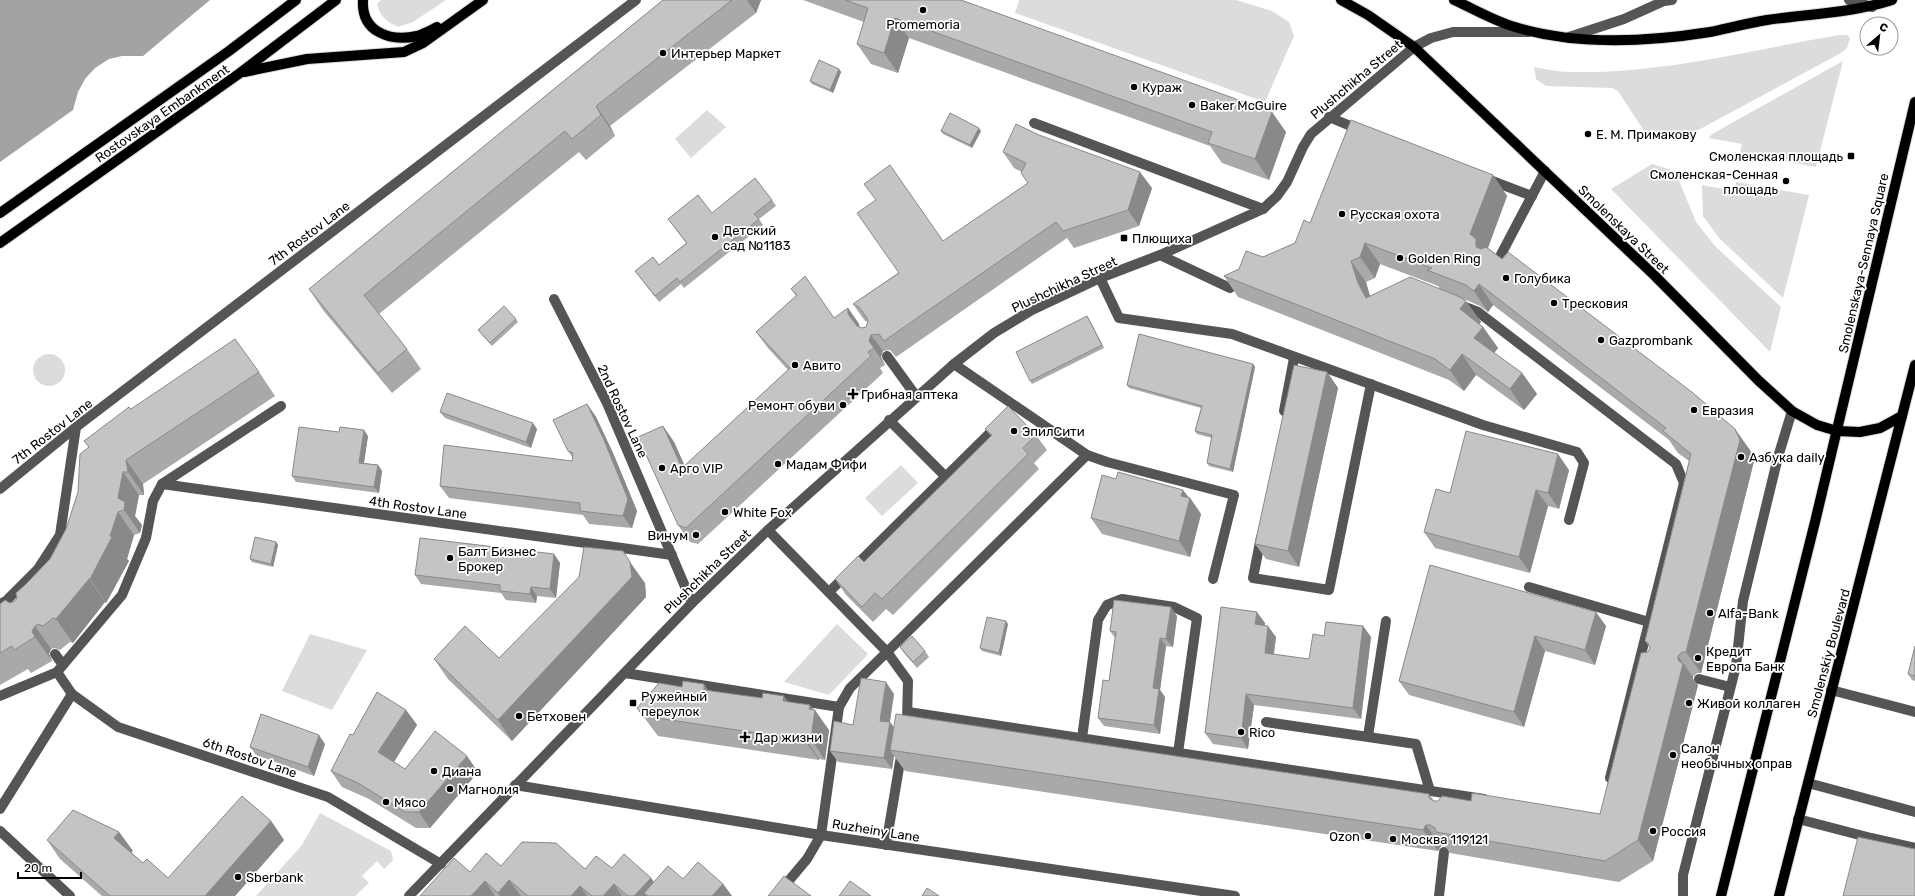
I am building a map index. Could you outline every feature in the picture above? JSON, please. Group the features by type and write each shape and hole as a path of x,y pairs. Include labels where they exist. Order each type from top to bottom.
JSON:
{"main road":[{"name":"Rostovskaya Embankment","path":"0,213 229,51 296,0"},
{"name":"Rostovskaya Embankment","path":"0,243 240,73 336,0"},
{"path":"363,0 364,15 371,27 389,38 417,36 450,22"},
{"path":"240,73 307,59 404,52 423,43 450,22 483,0"},
{"name":"Smolenskaya Street","path":"1341,0 1368,15 1414,47 1655,276 1759,381 1792,411 1817,425 1837,431 1860,432 1880,428 1902,416"},
{"path":"1454,0 1513,27 1534,32 1569,38 1645,40 1709,32 1765,21 1872,7 1892,0"},
{"name":"Smolenskaya-Sennaya Square","path":"1837,431 1915,102"},
{"path":"1902,416 1915,365"},
{"name":"Smolenskiy Boulevard","path":"1779,896 1902,416"},
{"path":"1721,896 1837,431"}],"street":[{"name":"7th Rostov Lane","path":"0,489 76,427 636,0"},
{"path":"1569,38 1624,19 1664,1 1672,0"},
{"path":"1849,0 1872,7"},
{"name":"Plushchikha Street","path":"409,896 692,603 768,530 889,420 954,364 994,333 1032,310 1100,278 1160,255 1263,209 1277,196 1287,182 1303,147 1311,134 1414,47 1431,38 1453,32 1534,32"},
{"path":"1329,118 1373,135"},
{"path":"1034,123 1263,209"},
{"path":"1496,264 1545,171"},
{"path":"1480,176 1532,196"},
{"path":"1160,255 1230,288"},
{"path":"1100,278 1119,318 1232,334 1294,358 1371,384 1483,425 1577,452 1584,463 1569,520"},
{"name":"2nd Rostov Lane","path":"554,300 607,402 692,603"},
{"path":"1449,301 1478,312 1676,464 1684,483 1607,788"},
{"path":"1478,312 1482,302"},
{"path":"887,356 916,396"},
{"path":"1282,421 1294,358"},
{"path":"954,364 1012,412 1087,455 1107,462 1234,495 1213,578"},
{"path":"1263,523 1253,578 1329,590 1371,384"},
{"path":"0,696 54,675 122,595 146,538 153,501 162,484 280,406"},
{"path":"1683,896 1683,875 1737,654 1743,601 1778,456 1792,411"},
{"path":"829,592 1012,412"},
{"path":"889,420 946,477"},
{"path":"6,604 38,569 60,534 76,427"},
{"path":"776,896 806,859 821,835 839,707 850,688 1087,455"},
{"name":"4th Rostov Lane","path":"162,484 672,554"},
{"path":"768,530 887,652 908,681 908,712 906,727"},
{"path":"1529,587 1649,622"},
{"path":"1082,738 1098,620 1107,606 1122,599 1174,607 1196,618 1178,753"},
{"path":"1368,736 1386,621"},
{"name":"6th Rostov Lane","path":"55,654 72,694 118,727 328,797 441,864"},
{"path":"1639,663 1651,666"},
{"path":"625,673 839,707"},
{"path":"1699,678 1730,687"},
{"path":"1831,690 1915,712"},
{"path":"0,809 72,694"},
{"path":"908,712 1430,791 1452,798 1494,801"},
{"path":"1266,722 1416,744 1430,791"},
{"path":"886,845 903,743"},
{"path":"1808,783 1915,812"},
{"name":"Ruzheiny Lane","path":"515,785 821,835 1235,896"},
{"path":"1798,819 1915,848"},
{"path":"0,831 70,896"},
{"path":"1439,896 1444,852"}],"shaded area":[{"path":"0,0 210,0 143,56 122,56 109,59 95,68 85,79 78,92 73,110 0,162"},
{"path":"381,0 446,0 413,22 398,27 387,21 382,15 377,4"},
{"path":"1019,0 1236,0 1272,11 1289,22 1294,36 1265,102 1015,13"},
{"path":"1839,35 1847,35 1850,38 1847,48 1841,53 1678,141 1653,140 1646,134 1618,91 1612,88 1546,86 1536,79 1534,67 1570,72 1604,72 1638,69 1705,60"},
{"path":"1843,61 1816,167 1740,153 1742,144 1709,138 1712,134"},
{"path":"707,110 726,127 691,158 675,139"},
{"path":"1652,164 1675,171 1696,222 1715,246 1781,307 1770,352 1611,189"},
{"path":"1736,182 1809,195 1783,298 1719,238 1703,216 1702,185 1735,191"},
{"path":"52,354 58,356 63,361 65,370 63,379 58,384 46,386 40,384 35,379 33,367 35,361 40,356"},
{"path":"901,465 918,483 882,516 865,498"},
{"path":"837,624 868,654 829,695 784,682"},
{"path":"310,634 367,650 332,710 282,691"},
{"path":"320,813 391,851 393,860 384,869 377,861 362,876 369,883 355,896 256,896 302,845"}],"building":[{"path":"663,0 732,0 596,106 601,115 572,139 565,131 364,295 407,349 378,373 309,289"},
{"path":"845,0 961,0 1272,112 1255,159 1208,143 1212,132 895,18 884,53 857,44 868,8"},
{"path":"819,60 839,69 830,90 810,81"},
{"path":"950,113 979,128 970,145 941,131"},
{"path":"1351,120 1493,175 1470,234 1476,239 1476,247 1481,249 1486,247 1502,259 1508,252 1693,393 1735,429 1740,440 1686,652 1682,652 1678,656 1678,660 1683,664 1638,840 1605,861 1436,832 1435,828 1430,825 1426,825 1423,830 890,750 896,714 1429,794 1429,798 1434,801 1438,801 1442,796 1471,801 1472,793 1600,814 1641,653 1648,652 1650,648 1648,643 1645,641 1691,454 1663,431 1666,428 1479,284 1474,291 1466,285 1427,270 1432,268 1365,243 1360,257 1351,261 1358,283 1366,298 1410,277 1460,297 1466,301 1460,309 1483,327 1474,338 1522,373 1510,389 1462,354 1450,370 1435,359 1224,276 1239,269 1246,251 1263,257 1295,243 1304,220 1310,223"},
{"path":"1016,124 1039,135 1140,172 1128,210 1063,231 1056,222 884,341 879,334 871,335 869,341 874,348 868,352 871,356 686,528 678,525 638,437 663,426 682,468 790,368 756,332 797,295 791,289 805,276 834,318 848,308 848,314 857,326 862,328 866,327 868,321 867,318 859,307 853,304 899,273 857,213 876,200 864,184 890,165 943,241 1028,183 1021,173 1026,163 1003,152"},
{"name":"Детский сад №1183","path":"755,178 772,200 754,214 759,219 680,282 677,278 655,296 635,271 653,257 659,265 687,243 668,219 698,195 712,213"},
{"path":"504,306 516,319 490,343 478,330"},
{"path":"1087,316 1102,345 1030,381 1016,352"},
{"path":"1139,334 1253,364 1230,469 1207,463 1212,435 1195,431 1202,406 1127,385"},
{"path":"235,339 259,372 126,460 128,472 123,472 118,498 125,502 124,510 118,512 110,536 112,537 90,579 56,619 53,618 43,626 38,624 35,626 32,631 35,637 14,650 12,646 0,653 0,604 5,600 10,603 15,601 17,598 16,593 50,559 66,529 78,492 80,454 89,447 84,441 129,407 131,409"},
{"path":"1294,365 1327,372 1288,551 1255,544"},
{"path":"447,393 533,423 526,442 440,412"},
{"path":"587,404 604,440 628,499 623,516 580,511 580,503 440,486 444,445 572,461 573,453 568,451 553,420"},
{"path":"1008,406 1036,435 1023,448 1028,454 882,599 875,593 862,607 835,579 858,556 864,562 992,435 985,429"},
{"path":"299,427 339,432 340,427 364,430 359,463 378,465 374,487 292,476"},
{"path":"1466,431 1558,454 1548,493 1536,490 1519,557 1424,532 1436,489 1450,493"},
{"path":"1118,472 1183,490 1181,496 1190,498 1179,541 1091,518 1102,475 1116,479"},
{"path":"255,537 276,542 271,564 250,559"},
{"path":"420,538 554,554 550,589 531,587 530,594 500,591 500,585 415,575"},
{"path":"584,547 623,551 630,562 632,577 498,720 434,659 465,626 499,658 579,577"},
{"path":"1430,565 1596,612 1585,650 1535,636 1514,712 1399,681"},
{"path":"1114,600 1171,607 1166,639 1160,638 1153,688 1159,689 1154,725 1098,718 1103,680 1109,681 1116,632 1110,631"},
{"path":"1221,607 1257,612 1255,624 1268,626 1265,653 1309,659 1313,634 1324,636 1326,622 1363,626 1353,708 1246,694 1241,738 1205,733"},
{"path":"987,617 1006,621 999,653 980,648"},
{"path":"912,636 925,651 913,662 900,647"},
{"path":"1915,646 1915,676 1908,674"},
{"path":"861,678 886,682 880,721 890,722 884,758 830,751 834,721 853,725"},
{"path":"683,681 704,684 704,690 762,698 763,693 784,696 783,701 810,705 809,709 815,710 811,739 805,738 804,740 643,716 637,708 659,683 682,687"},
{"path":"377,692 406,710 378,752 405,769 435,731 467,756 419,812 405,812 358,783 331,771 350,734 353,735"},
{"path":"261,714 319,735 308,767 250,747"},
{"path":"242,796 271,821 205,896 110,896 47,840 73,810 119,832 114,838 143,863 147,859 168,878"},
{"path":"1858,837 1915,849 1915,896 1843,896"},
{"path":"522,842 556,843 585,869 596,856 612,868 624,854 651,878 634,896 628,896 614,884 603,896 592,896 580,886 571,896 528,896 509,880 498,893 485,881 471,896 420,896 454,858 470,872 486,853 501,866"},
{"path":"698,862 723,884 712,896 648,896 644,893 668,866 683,879"},
{"path":"784,876 811,896 768,896"},
{"path":"850,881 871,896 839,896"},
{"path":"927,888 939,896 922,896"}],"place":[{"name":"Promemoria","path":"923,10"},
{"name":"Интерьер Маркет","path":"663,53"},
{"name":"Кураж","path":"1134,87"},
{"name":"Baker McGuire","path":"1192,105"},
{"name":"Е. М. Примакову","path":"1588,134"},
{"name":"Смоленская площадь","path":"1851,156"},
{"name":"Смоленская-Сенная площадь","path":"1786,181"},
{"name":"Русская охота","path":"1342,214"},
{"name":"Детский сад №1183","path":"715,237"},
{"name":"Плющиха","path":"1124,238"},
{"name":"Golden Ring","path":"1400,258"},
{"name":"Голубика","path":"1506,278"},
{"name":"Тресковия","path":"1554,303"},
{"name":"Gazprombank","path":"1601,340"},
{"name":"Авито","path":"795,365"},
{"name":"Грибная аптека","path":"853,394"},
{"name":"Ремонт обуви","path":"843,405"},
{"name":"Евразия","path":"1694,410"},
{"name":"ЭпилСити","path":"1014,431"},
{"name":"Азбука daily","path":"1741,457"},
{"name":"Мадам Фифи","path":"778,464"},
{"name":"Арго VIP","path":"662,468"},
{"name":"White Fox","path":"725,512"},
{"name":"Винум","path":"696,535"},
{"name":"Балт Бизнес Брокер","path":"450,558"},
{"name":"Alfa-Bank","path":"1710,613"},
{"name":"Кредит Европа Банк","path":"1698,658"},
{"name":"Ружейный переулок","path":"633,703"},
{"name":"Живой коллаген","path":"1689,703"},
{"name":"Бетховен","path":"519,716"},
{"name":"Rico","path":"1241,732"},
{"name":"Дар жизни","path":"745,737"},
{"name":"Салон необычных оправ","path":"1673,755"},
{"name":"Диана","path":"434,771"},
{"name":"Магнолия","path":"450,789"},
{"name":"Мясо","path":"386,802"},
{"name":"Россия","path":"1653,831"},
{"name":"Ozon","path":"1368,836"},
{"name":"Москва 119121","path":"1393,839"},
{"name":"Sberbank","path":"238,877"}]}
